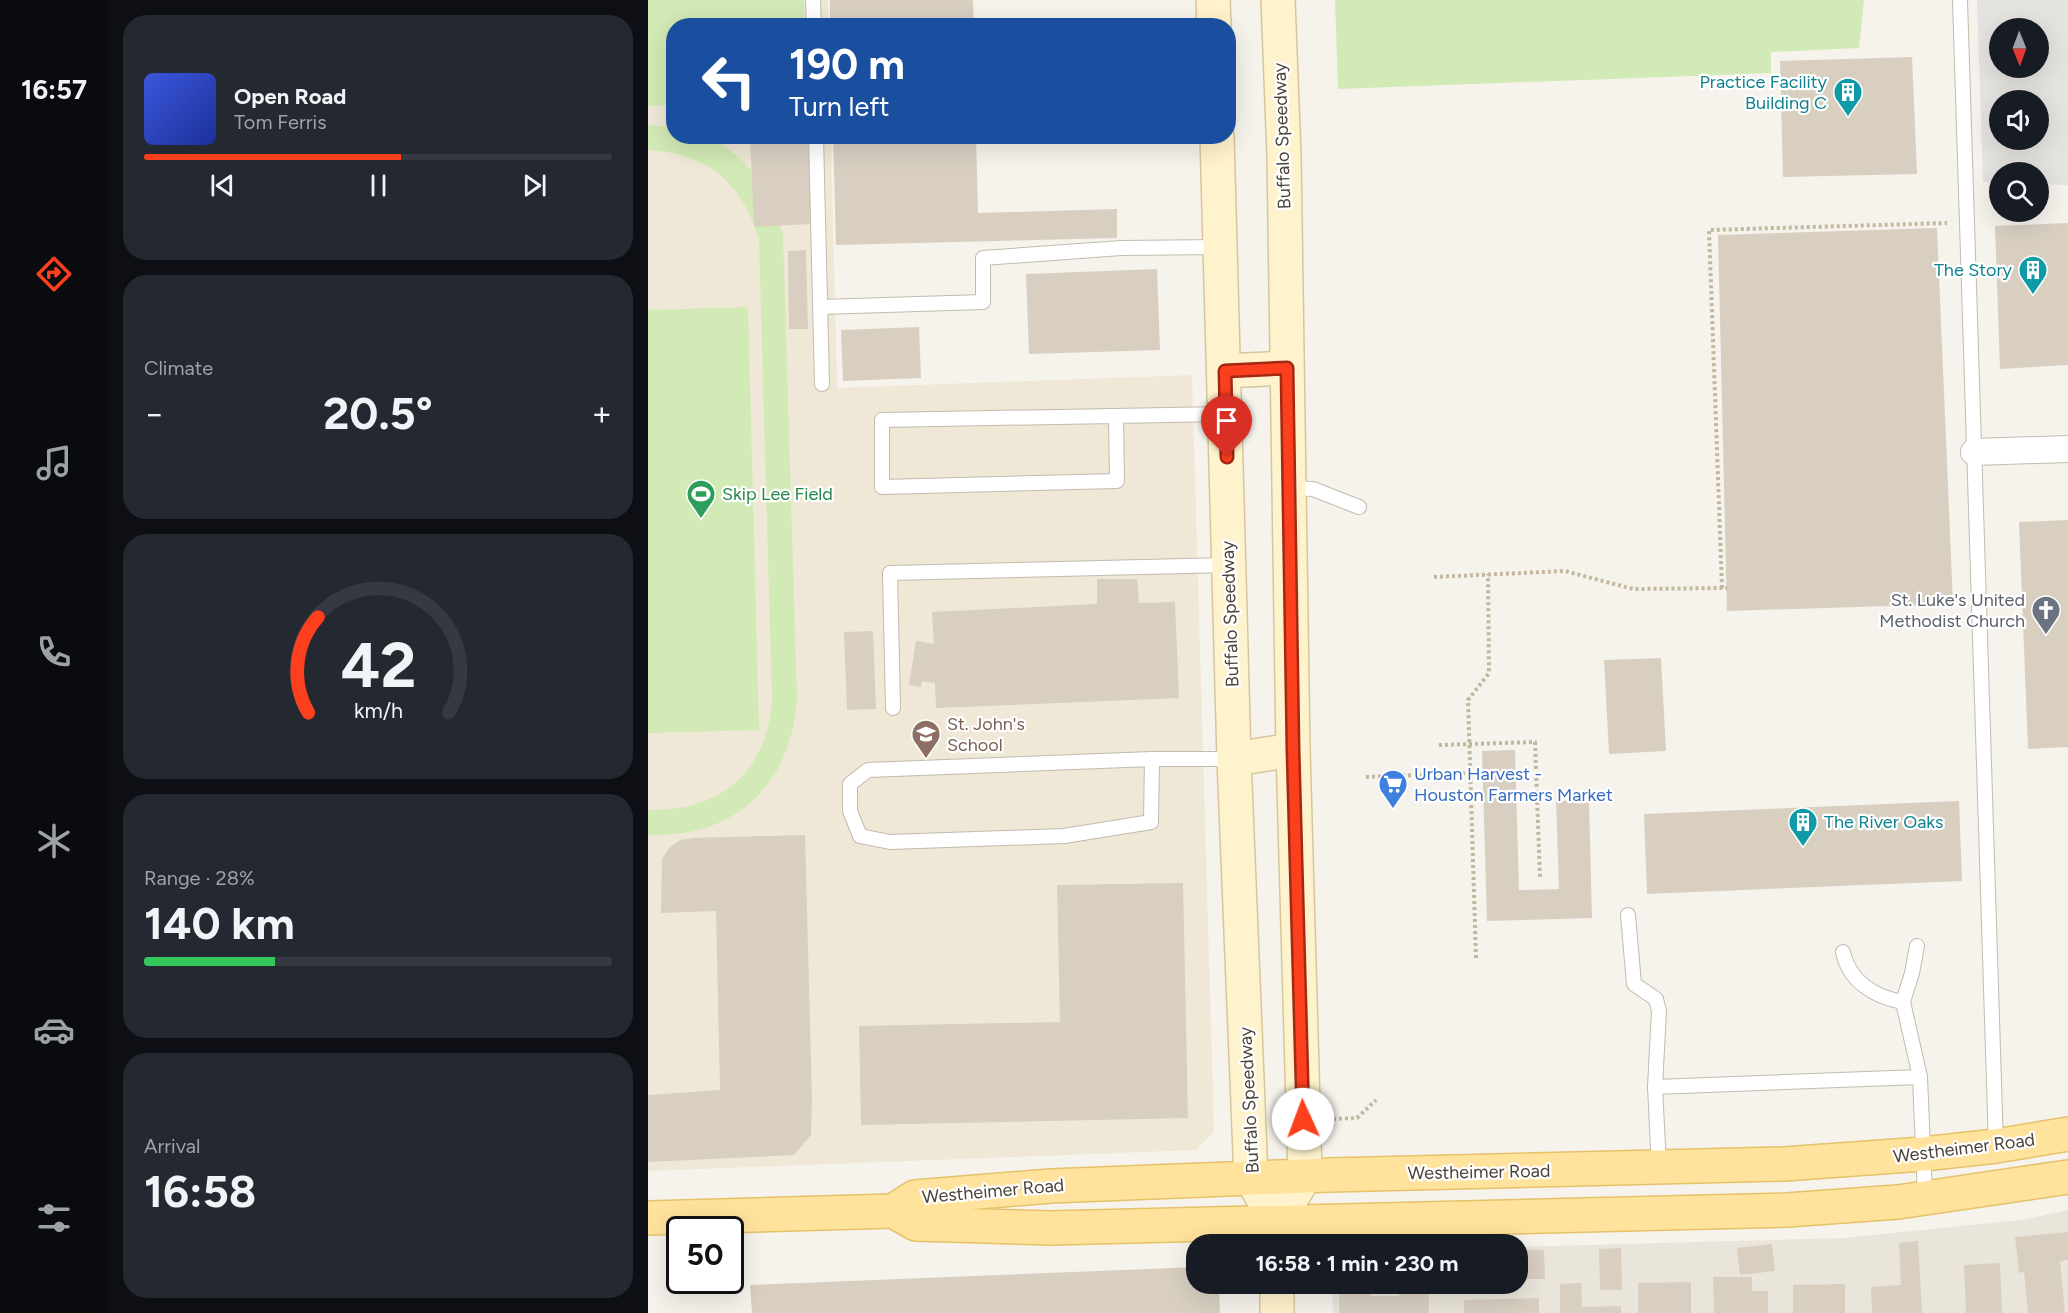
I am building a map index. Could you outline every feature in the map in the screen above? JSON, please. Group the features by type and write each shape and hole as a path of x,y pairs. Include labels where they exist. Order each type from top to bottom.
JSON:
{"main road":[{"path":"1213,0 1214,18"},
{"name":"Buffalo Speedway","path":"1278,0 1284,155 1293,750 1305,1176"},
{"name":"Buffalo Speedway","path":"1217,144 1234,759 1251,1178 1277,1234"},
{"path":"1225,371 1287,368"},
{"path":"1234,759 1293,750"},
{"name":"Westheimer Road","path":"648,1218 893,1211 915,1197 1051,1186 1305,1176 1784,1164 1923,1154 1996,1146 2068,1134"},
{"path":"1996,1146 1999,1188"},
{"path":"1277,1234 1305,1176"},
{"name":"Westheimer Road","path":"893,1211 916,1224 1277,1234 1787,1210 1925,1198 2068,1177"},
{"path":"1277,1294 1277,1313"}],"street":[{"path":"1974,452 2068,449"}],"lane":[{"path":"813,0 814,18"},
{"path":"1960,0 1996,1146"},
{"path":"816,144 822,384"},
{"path":"820,307 983,302 983,258 1121,248 1221,248"},
{"path":"1116,416 1118,481 882,488 882,420 1226,414"},
{"path":"1289,488 1313,489 1359,507"},
{"path":"894,708 890,573 1228,566"},
{"path":"1152,759 1151,822 1101,832 1064,836 890,842 860,836 850,811 850,784 868,770 1152,759 1234,759"},
{"path":"1628,915 1634,984 1656,999 1659,1011 1655,1088 1659,1167"},
{"path":"1917,945 1912,973 1903,1002 1920,1077 1925,1198"},
{"path":"1843,952 1845,963 1858,981 1883,996 1903,1002"},
{"path":"1655,1088 1920,1077"}],"path":[{"path":"1434,577 1566,571 1633,589 1724,588 1709,230 1954,222 1967,214"},
{"path":"1710,253 1718,253"},
{"path":"1476,958 1468,700 1489,673 1488,574"},
{"path":"1439,745 1535,742 1539,878"},
{"path":"1366,777 1470,773"},
{"path":"1303,1119 1357,1118 1376,1100"}],"shaded area":[{"name":"St. John's School","path":"648,0 828,0 829,18 666,18 666,144 831,144 837,388 1192,375 1214,1131 1196,1150 648,1171"},
{"path":"1977,0 2068,0 2068,185 2049,184 2049,162 1989,162 1989,182 1983,182"},
{"path":"2068,1210 2068,1313 1333,1313 1332,1294 1528,1294 1528,1247 1844,1238 2021,1220"}],"green space":[{"path":"648,0 804,0 804,18 666,18 666,105 648,106"},
{"path":"1335,0 1864,0 1859,48 1771,52 1771,73 1338,89"},
{"path":"648,125 666,126 666,144 722,145 735,154 756,177 772,205 783,235 797,698 793,729 784,756 771,780 753,800 732,816 707,827 679,834 648,835 648,810 674,809 697,804 718,795 736,783 750,767 761,747 768,725 772,699 759,240 743,202 720,175 688,157 648,150"},
{"name":"Skip Lee Field","path":"748,307 759,730 648,733 648,310"}],"building":[{"path":"830,0 973,0 974,18 830,18"},
{"name":"Practice Facility Building C","path":"1912,57 1917,174 1783,177 1780,61"},
{"path":"750,144 808,144 811,224 754,227"},
{"path":"833,144 976,144 978,213 1117,209 1117,238 836,245"},
{"name":"The Story","path":"2068,223 2068,365 2000,369 1995,226"},
{"path":"1937,228 1953,604 1727,611 1718,235"},
{"path":"806,250 808,329 789,329 788,251"},
{"path":"1157,269 1160,350 1029,354 1026,274"},
{"path":"919,327 921,378 843,381 841,330"},
{"name":"St. Luke's United Methodist Church","path":"2068,520 2068,747 2028,749 2019,522"},
{"path":"1097,579 1137,579 1139,603 1175,602 1179,698 936,708 935,683 922,681 921,687 909,685 916,641 934,644 932,612 1097,604"},
{"path":"873,631 876,709 847,710 844,632"},
{"path":"1661,658 1666,751 1609,754 1604,660"},
{"path":"1515,750 1519,890 1559,889 1556,801 1589,800 1592,918 1487,921 1482,751"},
{"name":"The River Oaks","path":"1959,801 1962,881 1647,894 1644,814"},
{"path":"805,835 811,1135 794,1155 648,1162 648,1095 720,1090 716,911 661,913 662,859 669,848 680,840"},
{"path":"1183,883 1188,1118 861,1125 859,1026 1060,1022 1057,885"},
{"path":"2068,1232 2068,1260 2060,1261 2065,1313 2028,1313 2024,1272 2019,1273 2015,1237"},
{"path":"1918,1241 1922,1313 1872,1313 1871,1287 1901,1285 1899,1243"},
{"path":"1772,1244 1775,1271 1740,1275 1737,1248"},
{"path":"1621,1248 1622,1290 1600,1290 1599,1249"},
{"path":"1528,1250 1544,1250 1545,1279 1528,1279"},
{"path":"2000,1263 2002,1313 1966,1313 1964,1265"},
{"path":"1186,1267 1186,1294 1219,1294 1220,1313 752,1313 750,1285"},
{"path":"1713,1277 1752,1277 1752,1291 1768,1291 1768,1313 1714,1313"},
{"path":"1691,1282 1691,1313 1638,1313 1638,1283"},
{"path":"1581,1283 1582,1307 1621,1306 1621,1313 1560,1313 1560,1284"},
{"path":"1845,1284 1845,1313 1793,1313 1793,1285"},
{"path":"1339,1294 1399,1296 1399,1294 1429,1294 1429,1313 1339,1313"},
{"path":"1539,1298 1539,1313 1464,1313 1464,1300"}],"place":[{"name":"Practice Facility Building C","path":"1848,118"},
{"name":"The Story","path":"2033,296"},
{"name":"Skip Lee Field","path":"701,520"},
{"name":"St. Luke's United Methodist Church","path":"2046,636"},
{"name":"St. John's School","path":"926,760"},
{"name":"Urban Harvest - Houston Farmers Market","path":"1393,810"},
{"name":"The River Oaks","path":"1803,848"}],"route":[{"path":"1227,457 1225,371 1287,368 1293,750 1303,1119"}]}
